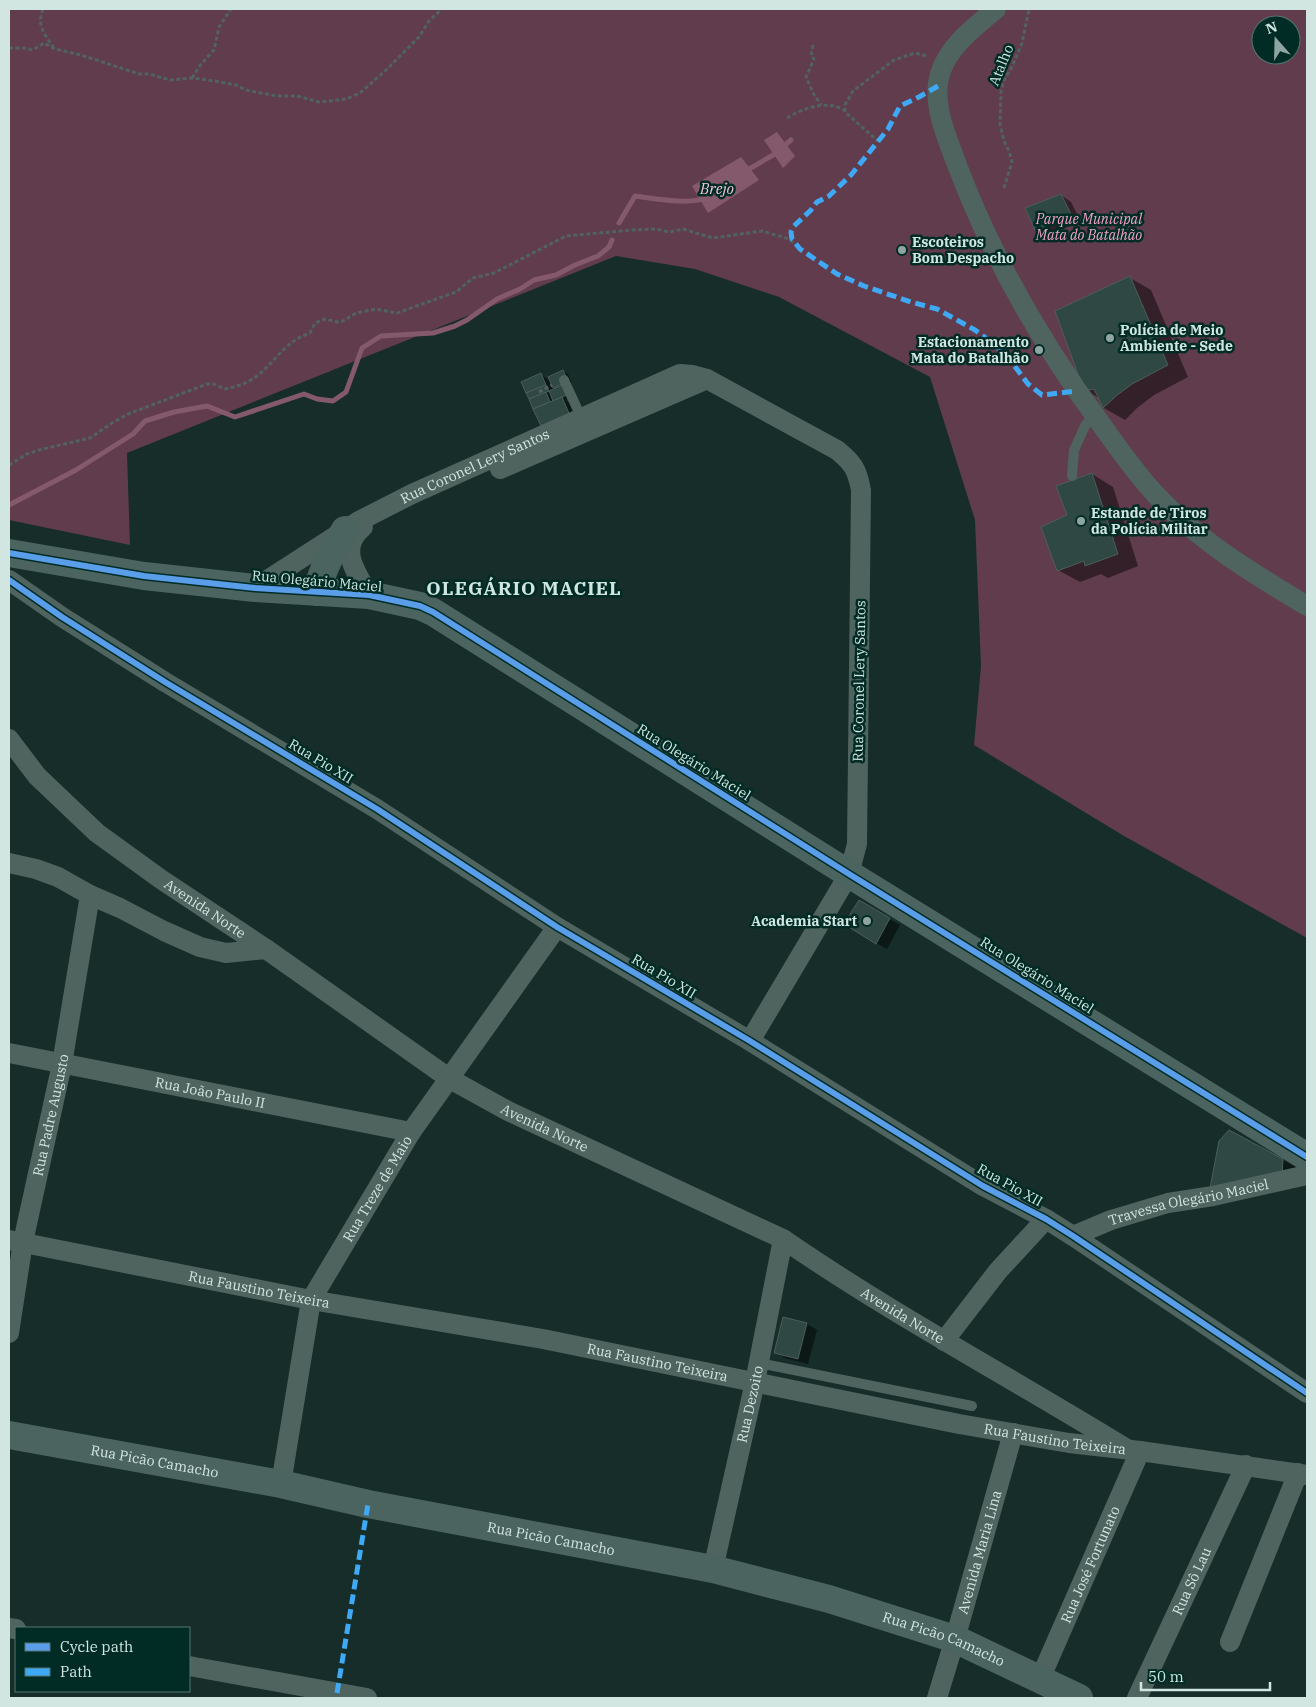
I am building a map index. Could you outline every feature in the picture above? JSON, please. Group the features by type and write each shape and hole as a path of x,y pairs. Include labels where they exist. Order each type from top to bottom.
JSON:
{"street":[{"path":"996,9 948,53 940,74 936,94 945,133 972,203 1010,284 1069,380 1145,483 1200,537 1256,575 1307,606"},
{"name":"Rua Coronel Lery Santos","path":"255,588 412,494 680,374 707,379 837,450 851,462 858,474 861,500 857,844 849,874 750,1041"},
{"name":"Rua Coronel Lery Santos","path":"356,528 707,379"},
{"path":"317,592 320,578 331,553 356,528"},
{"path":"356,528 351,544 350,557 369,595"},
{"name":"Rua Olegário Maciel","path":"9,553 144,576 255,588 369,595 420,606 433,612 849,874 1307,1157"},
{"name":"Rua Pio XII","path":"9,580 62,617 165,682 377,809 557,927 750,1041 983,1186 1046,1219 1307,1393"},
{"name":"Avenida Norte","path":"9,739 37,776 97,833 162,880 266,948 450,1079 508,1111 783,1239 944,1342 1134,1450"},
{"path":"9,863 36,869 58,877 90,895 200,947 226,953 266,948"},
{"name":"Rua Padre Augusto","path":"9,1333 16,1241 62,1064 90,895"},
{"name":"Rua Treze de Maio","path":"281,1484 311,1300 411,1132 557,927"},
{"name":"Rua João Paulo II","path":"9,1053 411,1132"},
{"name":"Travessa Olegário Maciel","path":"1073,1236 1111,1220 1168,1203 1213,1196 1307,1176"},
{"path":"944,1342 998,1271 1046,1219"},
{"name":"Rua Dezoito","path":"714,1569 759,1363 783,1239"},
{"name":"Rua Faustino Teixeira","path":"16,1241 311,1300 543,1339 1013,1433 1069,1443 1134,1450 1303,1474"},
{"name":"Avenida Maria Lina","path":"937,1698 1013,1433"},
{"name":"Rua Picão Camacho","path":"9,1435 281,1484 368,1504 714,1569 829,1599 955,1639 1079,1698"},
{"name":"Rua José Fortunato","path":"1040,1680 1134,1450"},
{"name":"Rua Sô Lau","path":"1137,1698 1246,1465"},
{"path":"1230,1642 1303,1474"},
{"path":"190,1666 336,1695 367,1698"}],"lane":[{"path":"564,380 578,419"},
{"path":"564,396 578,419"},
{"path":"1072,476 1074,450 1085,426 1094,414"},
{"path":"759,1363 972,1406"}],"path":[{"path":"43,9 39,24 55,49"},
{"path":"192,78 201,64 214,50 219,27 231,9"},
{"path":"9,48 33,50 44,43 55,49 139,74 148,74 170,80 192,78 215,81 236,85 246,90 276,96 297,96 320,102 346,99 360,93 385,71 442,9"},
{"path":"813,46 811,56 814,59 806,77 813,93 822,105"},
{"path":"845,112 845,105 854,91 894,60 915,54 945,61"},
{"path":"787,118 804,110 822,105 839,107 879,142"},
{"path":"9,465 27,454 90,438 128,414 207,384 214,384 225,389 241,385 253,379 296,339 310,333 315,323 326,319 336,322 343,321 356,313 376,310 397,314 456,292 473,278 494,273 566,236 656,229 669,232 683,230 713,238 762,231 786,238 795,243"}],"green space":[{"name":"Parque Municipal Mata do Batalhão","path":"9,9 1307,9 1307,938 1124,836 974,745 981,666 975,520 930,377 779,297 695,269 616,256 127,453 130,545 9,520"}],"water":[{"path":"777,132 795,156 783,168 764,140"},
{"name":"Brejo","path":"741,157 759,180 708,213 692,186"}],"building":[{"path":"1061,194 1072,216 1035,230 1025,208"},
{"name":"Polícia de Meio Ambiente - Sede","path":"1130,276 1168,365 1132,384 1103,408 1094,389 1084,391 1055,311"},
{"path":"563,370 568,381 553,388 548,377"},
{"path":"541,373 546,385 526,393 521,382"},
{"path":"546,385 549,391 529,399 526,393"},
{"path":"562,385 567,395 553,401 549,391"},
{"path":"546,392 550,402 533,409 529,399"},
{"path":"562,397 571,418 543,430 533,409"},
{"name":"Estande de Tiros da Polícia Militar","path":"1092,473 1118,554 1085,566 1084,561 1057,571 1041,527 1067,515 1056,486"},
{"name":"Academia Start","path":"859,900 890,918 876,944 844,924"},
{"path":"1229,1130 1283,1159 1282,1176 1210,1188 1219,1141"},
{"path":"783,1317 807,1323 798,1359 774,1353"}],"waterway":[{"path":"744,172 773,155 791,140"},
{"path":"619,223 635,196 682,201 700,200 706,197"},
{"path":"9,505 76,470 133,434 145,421 174,412 207,406 235,417 304,394 317,399 333,401 346,392 362,348 381,336 433,333 455,326 497,299 520,289 534,280 556,275 598,256 609,247 612,240"}],"marked path":[{"path":"938,86 900,106 888,129 851,175 829,196 817,202 794,226 791,232 792,239 800,249 837,274 864,286 937,309 975,330 994,344 1013,364 1028,384 1042,395 1076,391"},
{"path":"337,1693 368,1504"}],"cycle path":[{"path":"9,553 144,576 255,588 369,595 420,606 433,612 849,874 1307,1157"},
{"path":"9,580 62,617 165,682 377,809 557,927 750,1041 983,1186 1046,1219 1307,1393"}],"place":[{"name":"Escoteiros Bom Despacho","path":"902,250"},
{"name":"Polícia de Meio Ambiente - Sede","path":"1110,338"},
{"name":"Estacionamento Mata do Batalhão","path":"1039,350"},
{"name":"Estande de Tiros da Polícia Militar","path":"1081,521"},
{"name":"Academia Start","path":"867,921"}],"district":[{"name":"OLEGÁRIO MACIEL","path":"524,588"}]}
